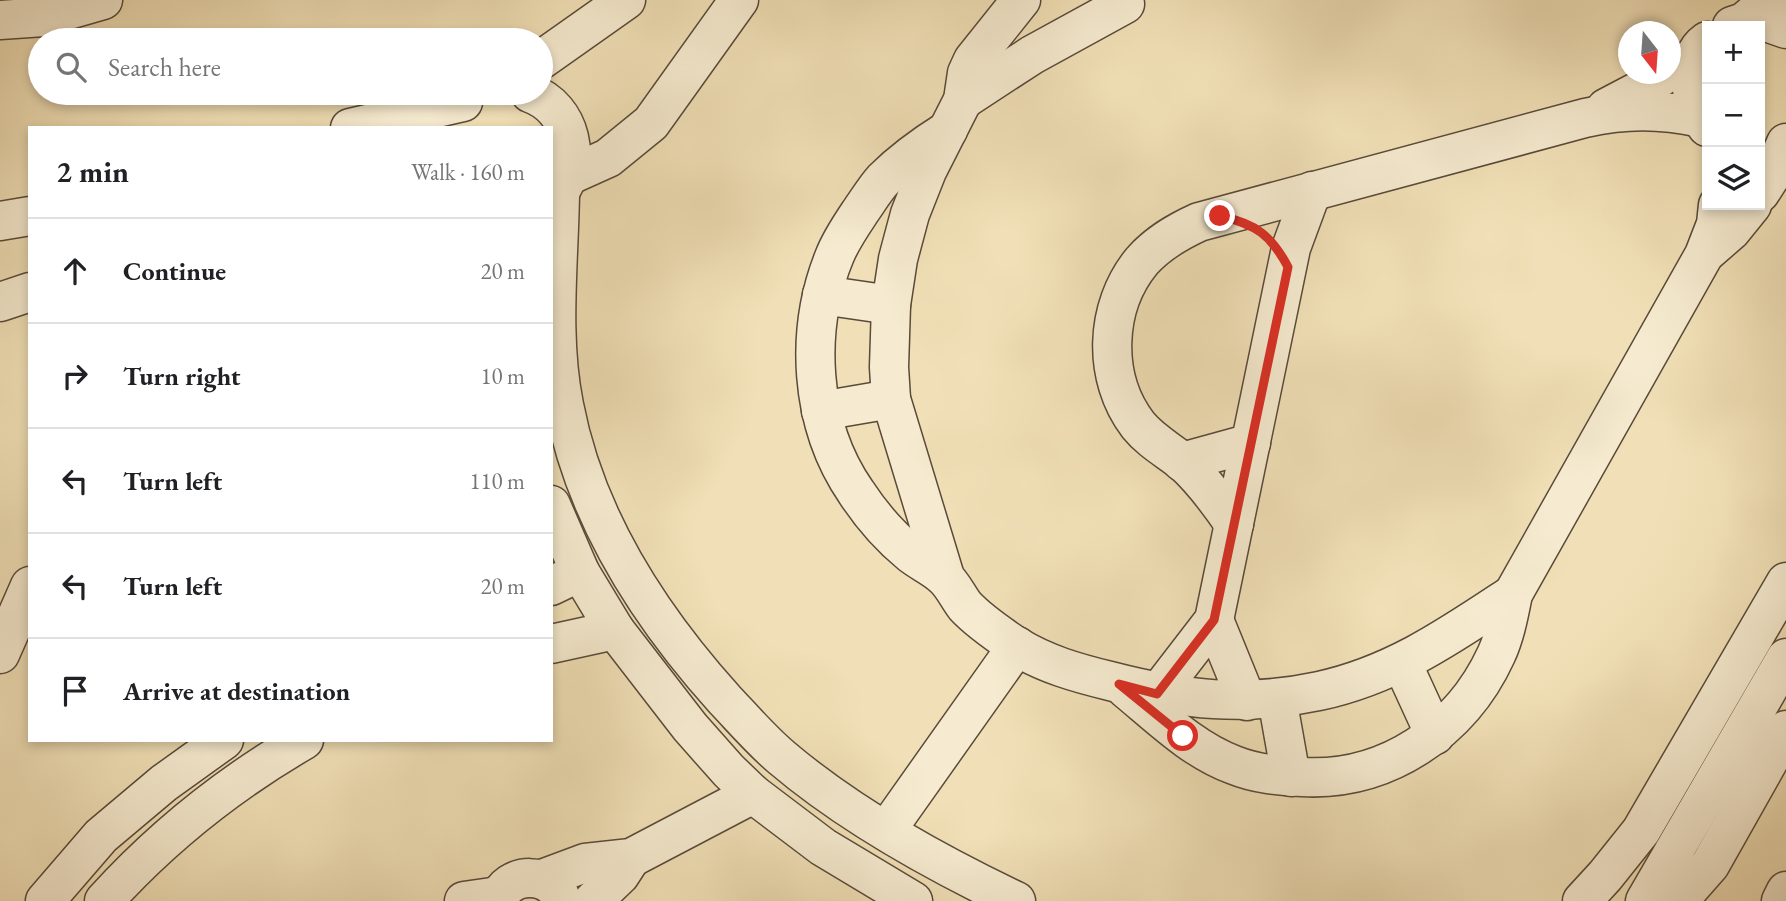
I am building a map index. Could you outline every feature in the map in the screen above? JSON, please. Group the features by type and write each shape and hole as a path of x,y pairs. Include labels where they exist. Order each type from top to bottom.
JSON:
{"street":[{"path":"0,20 44,17 103,0"},
{"path":"553,52 626,0"},
{"path":"560,191 608,158 651,123 739,0"},
{"path":"945,578 891,399 888,367 891,305 898,259 910,214 927,171 955,115 973,60 1021,0"},
{"path":"1078,0 1093,6 1110,8 1129,2"},
{"path":"1129,2 1032,55 955,115 881,183 848,230 835,254 822,295 815,353 821,411 834,452 860,498 879,524 910,553 945,578 967,608 1017,646 1066,670 1157,694 1198,699 1262,699 1341,685 1402,663 1442,642 1513,594"},
{"path":"1749,16 1786,29"},
{"path":"1681,62 1702,45"},
{"path":"1702,47 1694,62 1691,85 1695,107 1702,120"},
{"path":"1585,118 1650,84"},
{"path":"549,105 563,121 570,138 572,158 560,191 556,348 564,406 581,468 631,576 701,673 780,757 886,831 1016,901"},
{"path":"361,126 462,108"},
{"path":"1234,523 1219,501 1182,462 1158,446 1138,425 1123,399 1114,372 1111,343 1115,314 1126,286 1142,262 1159,244 1188,227 1220,216 1585,118 1643,109 1672,111 1702,124"},
{"path":"1764,147 1786,142"},
{"path":"1765,185 1786,142"},
{"path":"1157,694 1214,620 1296,228 1312,191"},
{"path":"1119,684 1183,736 1208,752 1262,774 1322,778 1353,775 1382,766 1436,735 1460,711 1481,684 1497,653 1513,594 1704,255 1716,224 1717,210"},
{"path":"1704,255 1731,231 1748,210"},
{"path":"0,221 28,216"},
{"path":"1220,216 1242,221 1262,232 1277,247 1288,267"},
{"path":"0,302 28,293"},
{"path":"822,295 891,305"},
{"path":"821,411 891,399"},
{"path":"1182,462 1251,443"},
{"path":"553,515 566,579 615,630 690,727 752,794 823,847 913,901"},
{"path":"1582,901 1605,877 1641,831 1786,582"},
{"path":"0,654 28,591"},
{"path":"1214,620 1262,699 1291,777"},
{"path":"553,644 615,630"},
{"path":"886,831 1017,646"},
{"path":"1645,901 1786,658"},
{"path":"1402,663 1436,735"},
{"path":"1672,901 1687,891 1710,865 1786,730"},
{"path":"45,901 101,836 164,783 221,742"},
{"path":"104,901 129,873 195,814 267,762 301,742"},
{"path":"487,899 518,879 530,877 552,890 585,863 631,858 752,794"},
{"path":"593,901 620,875 631,858"},
{"path":"1781,901 1786,891"}],"route":[{"path":"1183,736 1119,684 1157,694 1214,620 1288,267 1277,247 1262,232 1242,221 1220,216"}]}
